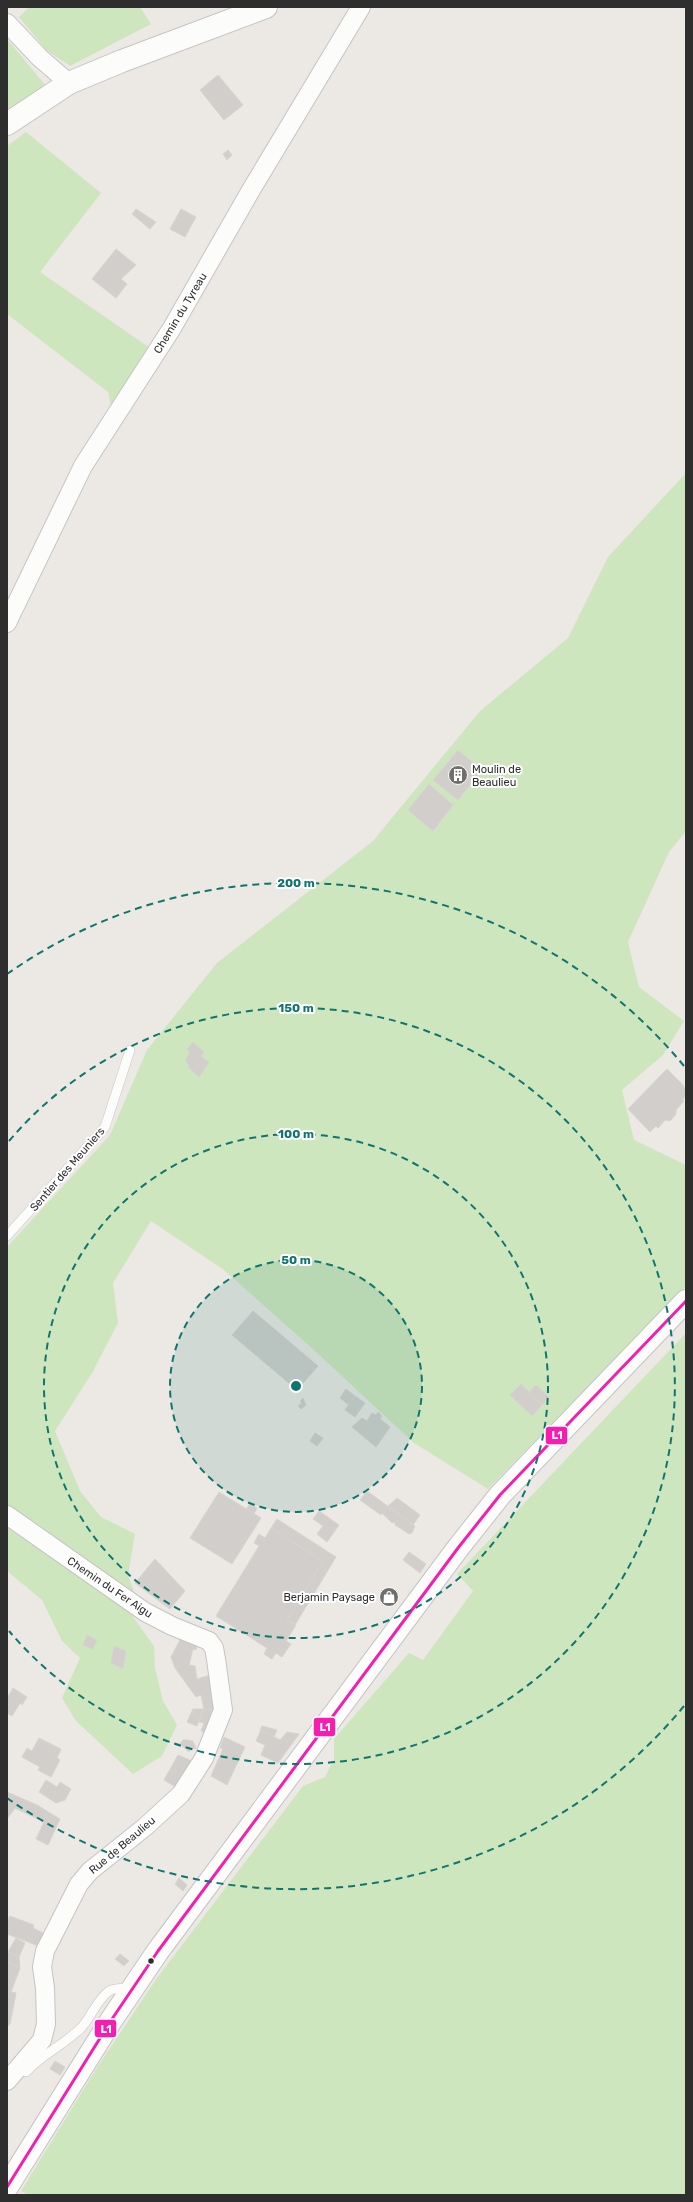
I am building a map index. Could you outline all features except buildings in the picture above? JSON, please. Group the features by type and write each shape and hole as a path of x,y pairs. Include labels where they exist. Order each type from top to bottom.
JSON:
{"main road":[{"path":"7,124 69,83 122,61 266,7"},
{"path":"7,2187 133,1987 158,1951 458,1548 500,1495 686,1301"}],"street":[{"name":"Chemin du Tyreau","path":"7,623 83,466 172,328 251,190 361,7"},
{"path":"7,23 40,58 69,83"},
{"name":"Chemin du Fer Aigu","path":"7,1515 145,1612 172,1626 209,1641 214,1648 218,1676"},
{"name":"Rue de Beaulieu","path":"7,2081 42,2040 46,2024 45,1988 42,1967 45,1951 78,1884 90,1871 146,1826 181,1794 189,1783 204,1758 222,1716 218,1676"}],"lane":[{"name":"Sentier des Meuniers","path":"7,1236 105,1127 130,1050"},
{"path":"7,2081 18,2081 46,2053 60,2045 82,2027 99,1999 111,1990 133,1987"}],"green space":[{"path":"29,7 140,7 151,24 70,66 46,50 19,17"},
{"path":"7,39 46,86 7,112"},
{"path":"26,132 101,193 40,272 150,348 111,407 108,392 7,314 7,146"},
{"path":"686,473 686,831 669,852 628,942 639,987 684,1021 663,1055 622,1090 634,1140 686,1165 686,1286 488,1489 414,1443 315,1351 224,1270 151,1221 113,1283 118,1323 92,1373 55,1431 80,1491 101,1517 135,1534 128,1575 137,1600 133,1617 154,1646 155,1668 163,1701 177,1725 162,1756 133,1774 76,1721 62,1698 80,1658 62,1641 42,1600 7,1571 7,1247 110,1135 147,1050 217,963 373,841 480,711 568,638 608,557"},
{"path":"686,1333 686,2195 28,2195 21,2191 98,2066 157,1978 303,1786 325,1777 334,1759 334,1739 409,1653 423,1660 473,1591 457,1574"}],"transit line":[{"name":"L1","path":"7,2187 112,2019 158,1951 458,1548 500,1495 686,1301"}],"place":[{"name":"Moulin de Beaulieu","path":"458,775"},
{"name":"Berjamin Paysage","path":"389,1597"}]}
